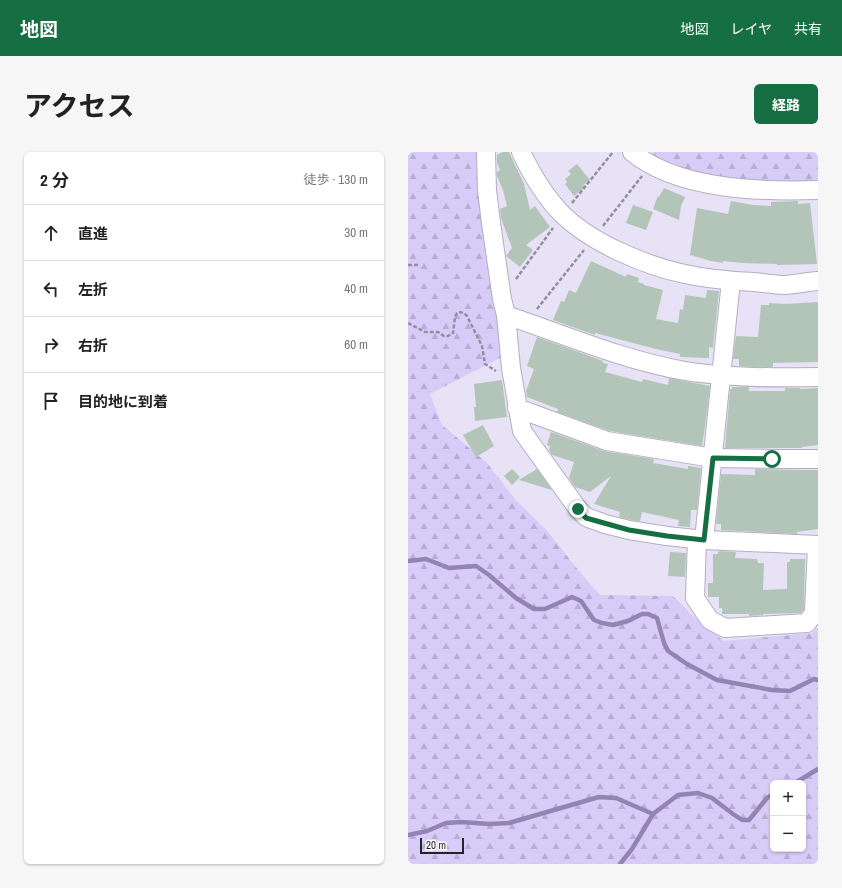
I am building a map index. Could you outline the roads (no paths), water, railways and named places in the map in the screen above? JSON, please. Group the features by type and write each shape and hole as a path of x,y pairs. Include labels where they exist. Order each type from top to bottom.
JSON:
{"street":[{"path":"486,152 487,190 491,223 502,299 506,315 511,368 522,431 586,518 629,530 667,536 701,539 817,545 814,613 807,623 725,628 710,620 702,610 696,598 701,539 713,458 730,281"},
{"path":"521,152 533,176 563,215 594,237 621,252 662,268 685,274 730,281 785,285 818,281"},
{"path":"632,152 651,165 671,173 714,186 785,191 818,190"},
{"path":"506,315 618,354 684,370 762,378 818,377"},
{"path":"517,408 607,441 713,458 818,458"}],"waterway":[{"path":"408,561 426,559 449,568 476,566 516,598 534,609 545,609 572,597 581,601 594,620 602,623 613,625 628,621 642,614 648,614 657,618 664,643 668,651 687,664 717,680 772,690 790,691 814,679 818,680"},
{"path":"800,780 818,769"},
{"path":"620,864 632,849 653,814 678,795 698,793 712,798 742,820 749,820 770,796"},
{"path":"408,835 427,831 446,823 509,823 599,797 616,798 653,814"}]}
